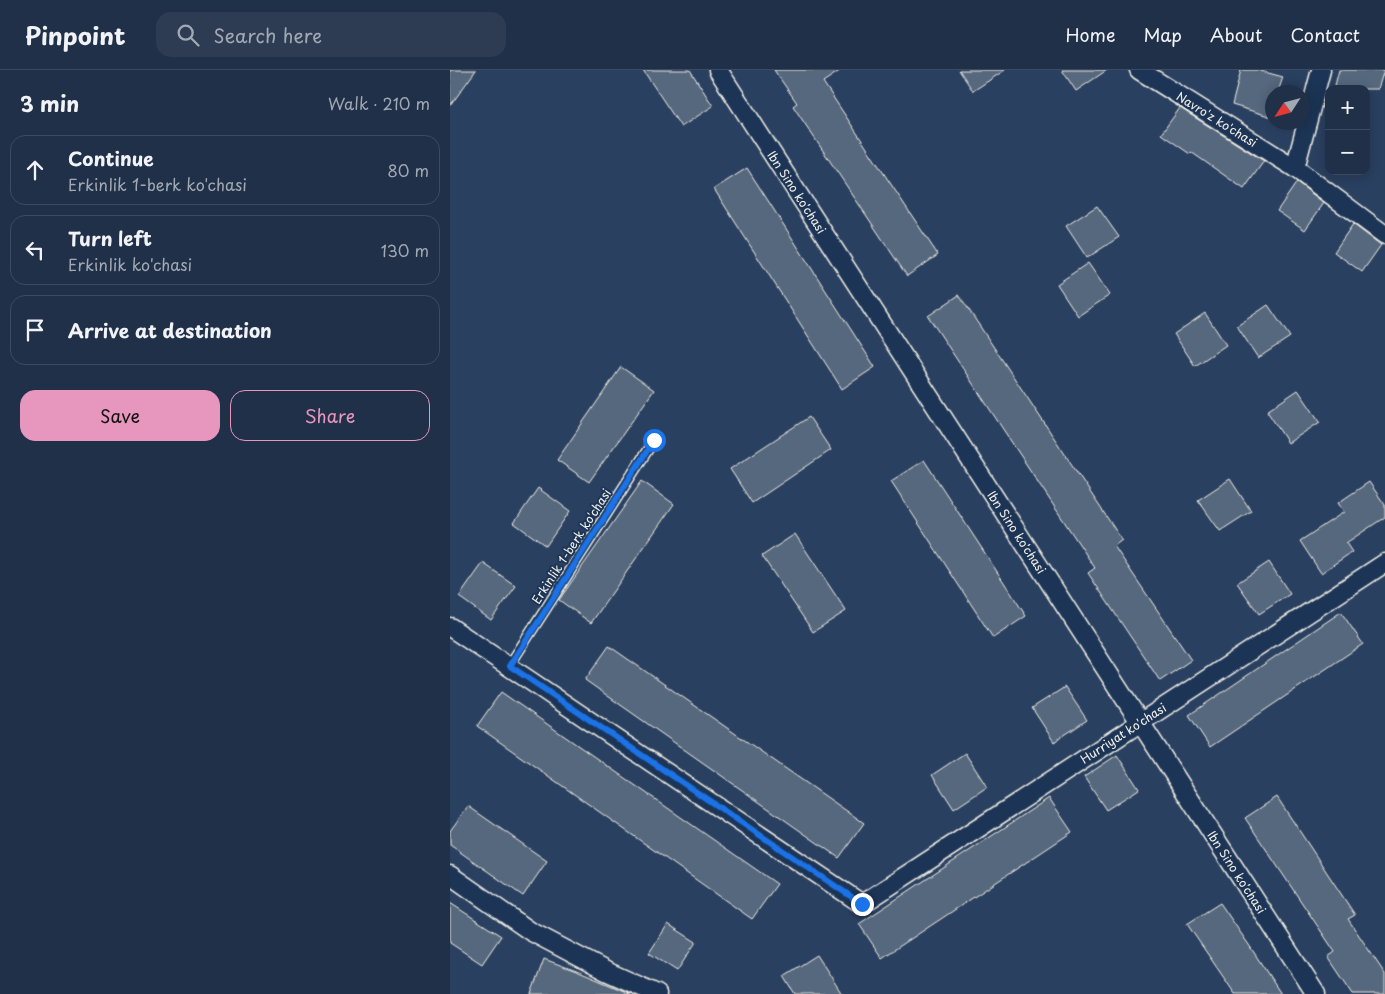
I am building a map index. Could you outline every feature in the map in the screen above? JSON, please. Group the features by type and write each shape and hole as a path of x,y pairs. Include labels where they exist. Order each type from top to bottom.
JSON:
{"street":[{"name":"Ibn Sino ko'chasi","path":"718,70 1316,994"},
{"name":"Navro'z ko'chasi","path":"1139,70 1295,168 1385,235"},
{"path":"1295,168 1321,70"},
{"name":"Hurriyat ko'chasi","path":"510,666 862,904 1385,562"},
{"path":"450,626 510,666"},
{"path":"450,876 530,931 606,971 657,994"}],"lane":[{"name":"Erkinlik 1-berk ko'chasi","path":"510,666 654,440"}],"building":[{"path":"450,70 476,70 450,106"},
{"path":"643,70 690,70 713,106 681,127"},
{"path":"774,70 841,70 823,82 938,255 907,276 793,106 797,103"},
{"path":"959,70 1005,70 973,91"},
{"path":"1062,70 1107,70 1076,91"},
{"path":"1241,70 1257,70 1283,77 1280,85 1265,85 1265,115 1232,105"},
{"path":"1339,70 1384,70 1378,89 1370,89 1370,85 1335,85"},
{"path":"1180,108 1264,161 1244,189 1191,152 1190,154 1161,134"},
{"path":"747,168 875,367 842,389 714,189"},
{"path":"1297,182 1324,203 1305,230 1277,211"},
{"path":"1097,206 1119,237 1087,258 1066,226"},
{"path":"1353,224 1381,245 1362,272 1334,252"},
{"path":"1088,263 1110,295 1078,316 1057,284"},
{"path":"959,295 1122,540 1114,546 1191,660 1160,681 1088,573 1095,568 928,316"},
{"path":"1268,305 1290,337 1258,358 1237,326"},
{"path":"1205,313 1226,345 1195,366 1174,334"},
{"path":"621,367 654,390 589,482 557,460"},
{"path":"1298,390 1320,422 1288,443 1267,411"},
{"path":"809,417 831,450 752,503 730,469"},
{"path":"924,460 1026,616 993,638 891,481"},
{"path":"1230,479 1251,511 1220,531 1198,500"},
{"path":"642,481 674,504 591,623 559,600"},
{"path":"1369,482 1385,505 1385,517 1346,543 1352,552 1321,573 1300,541 1344,512 1338,503"},
{"path":"538,488 570,511 546,546 514,523"},
{"path":"795,534 846,611 813,632 762,556"},
{"path":"1269,562 1290,594 1259,614 1237,583"},
{"path":"483,563 516,586 491,620 459,597"},
{"path":"1341,612 1363,644 1210,747 1189,715"},
{"path":"609,646 864,823 839,858 585,680"},
{"path":"1065,687 1087,720 1054,742 1032,708"},
{"path":"501,692 777,884 752,919 477,726"},
{"path":"965,753 987,787 954,809 932,775"},
{"path":"1117,755 1139,789 1106,810 1084,777"},
{"path":"1277,797 1355,915 1348,919 1385,974 1385,994 1353,994 1328,957 1335,952 1245,818"},
{"path":"1049,798 1072,832 882,958 859,924"},
{"path":"468,806 547,861 523,896 450,845 450,831"},
{"path":"450,903 501,936 482,964 450,943"},
{"path":"1220,903 1281,994 1235,994 1187,924"},
{"path":"668,924 696,942 677,971 649,953"},
{"path":"817,955 842,994 795,994 784,976"},
{"path":"544,959 579,972 631,994 531,994"}],"route":[{"path":"654,440 510,666 862,904"}]}
